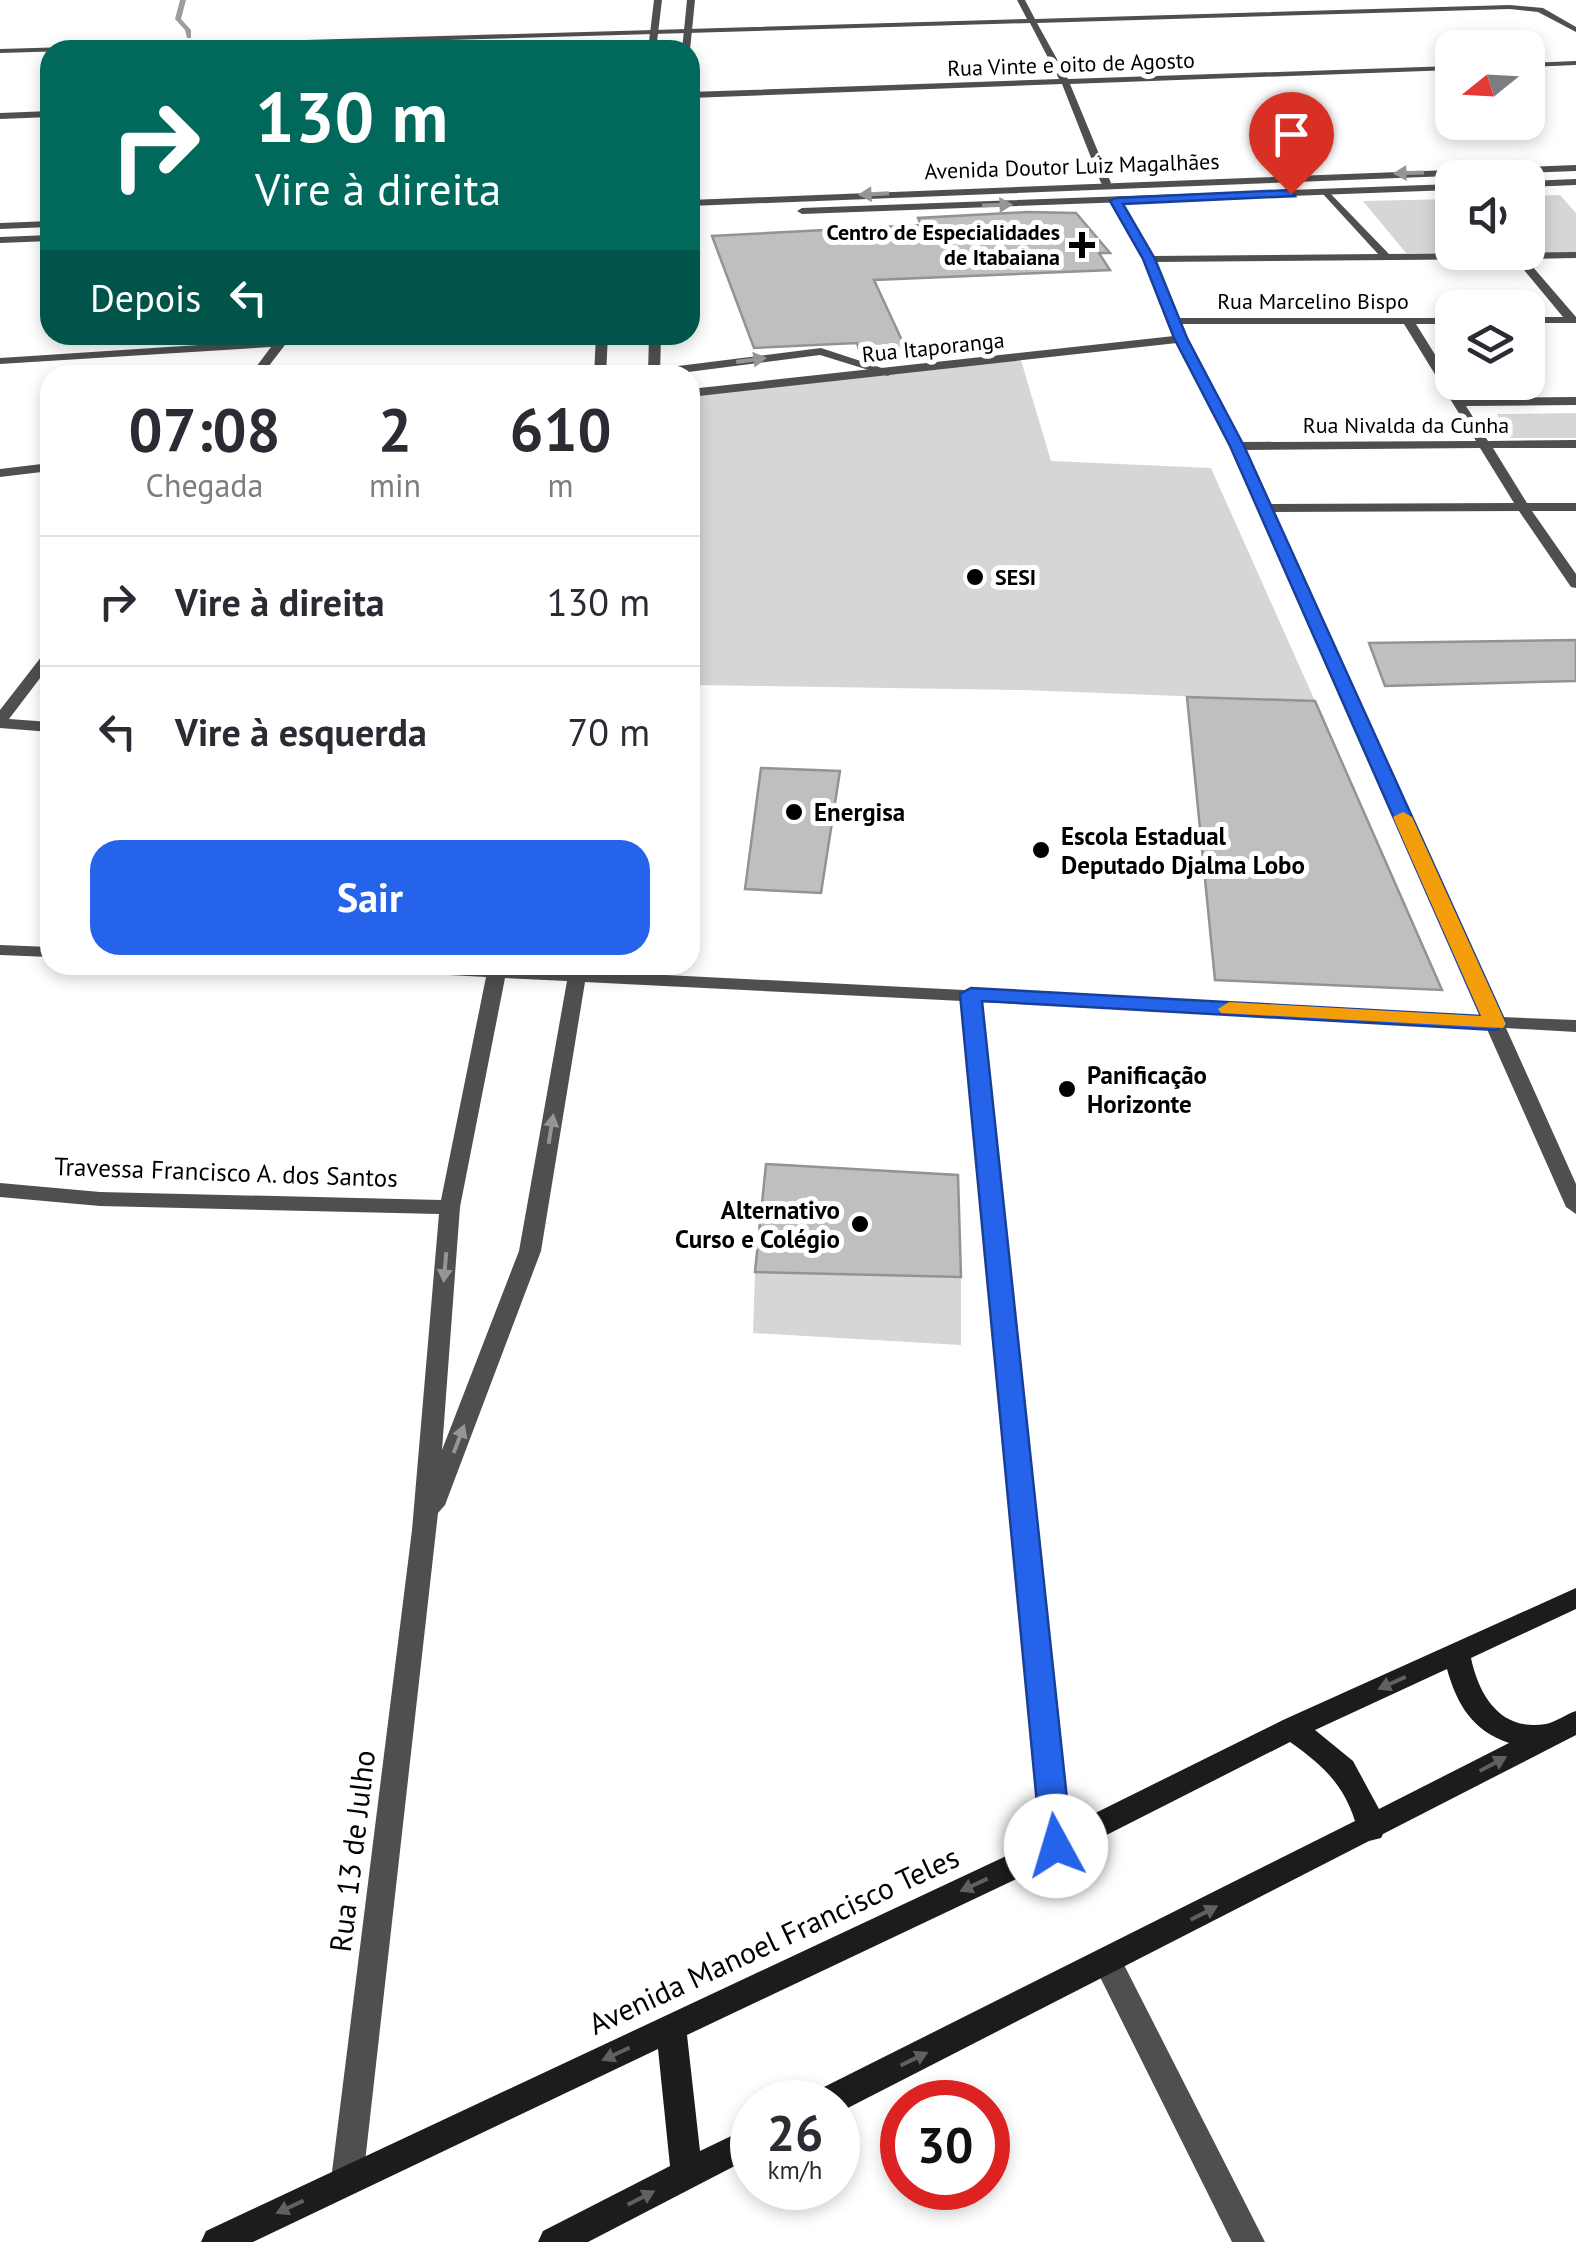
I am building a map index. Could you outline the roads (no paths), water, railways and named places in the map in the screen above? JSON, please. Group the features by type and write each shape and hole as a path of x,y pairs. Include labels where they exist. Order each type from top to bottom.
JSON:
{"main road":[{"name":"Avenida Manoel Francisco Teles","path":"216,2242 1056,1846 1292,1728 1576,1598"},
{"path":"1457,1654 1465,1691 1481,1712 1506,1731 1563,1728"},
{"path":"1292,1728 1344,1766 1362,1796 1371,1829"},
{"path":"860,2085 1371,1829 1563,1728"},
{"path":"671,2028 687,2174"},
{"path":"554,2242 730,2152"}],"street":[{"path":"653,40 658,0"},
{"path":"687,40 691,0"},
{"path":"1021,0 1065,82 1106,184 1149,259 1180,338 1237,446 1576,1207"},
{"path":"1192,0 1202,16"},
{"path":"1360,0 1369,10"},
{"path":"380,40 1510,6 1540,10 1576,30"},
{"path":"0,51 40,50"},
{"path":"1545,65 1576,64"},
{"name":"Rua Vinte e oito de Agosto","path":"700,95 1435,69"},
{"path":"0,116 40,114"},
{"name":"Avenida Doutor Luiz Magalhães","path":"700,203 1576,168"},
{"path":"1545,183 1576,182"},
{"name":"Avenida Doutor Luiz Magalhães","path":"700,215 1435,188"},
{"path":"1326,192 1385,255"},
{"path":"0,226 40,224"},
{"path":"0,240 40,238"},
{"path":"1149,259 1435,255"},
{"path":"1545,255 1576,255"},
{"path":"1530,270 1574,320"},
{"path":"1545,320 1574,320"},
{"name":"Rua Marcelino Bispo","path":"1174,321 1435,321"},
{"path":"1408,321 1523,507 1576,584"},
{"name":"Rua Itaporanga","path":"700,392 1180,338"},
{"path":"0,360 202,345"},
{"path":"700,368 820,351 888,372"},
{"path":"1459,402 1576,400"},
{"name":"Rua Nivalda da Cunha","path":"1237,446 1576,444"},
{"path":"0,459 40,455"},
{"path":"0,472 40,468"},
{"path":"1265,508 1576,506"},
{"path":"0,722 40,668"},
{"path":"0,722 40,726"},
{"path":"0,950 40,952"},
{"name":"Rua 13 de Julho","path":"347,2180 424,1530 450,1206 497,975"},
{"name":"Rua 13 de Julho","path":"424,1530 530,1251 578,975"},
{"path":"673,975 1576,1026"},
{"path":"971,994 1056,1846"},
{"name":"Travessa Francisco A. dos Santos","path":"0,1190 100,1198 450,1206"},
{"path":"1108,1962 1250,2242"}],"waterway":[{"path":"183,0 178,19 189,37"}],"place":[{"name":"Centro de Especialidades de Itabaiana","path":"1082,245"},
{"name":"SESI","path":"975,577"},
{"name":"Energisa","path":"794,812"},
{"name":"Escola Estadual Deputado Djalma Lobo","path":"1041,850"},
{"name":"Panificação Horizonte","path":"1067,1089"},
{"name":"Alternativo Curso e Colégio","path":"860,1224"}]}
